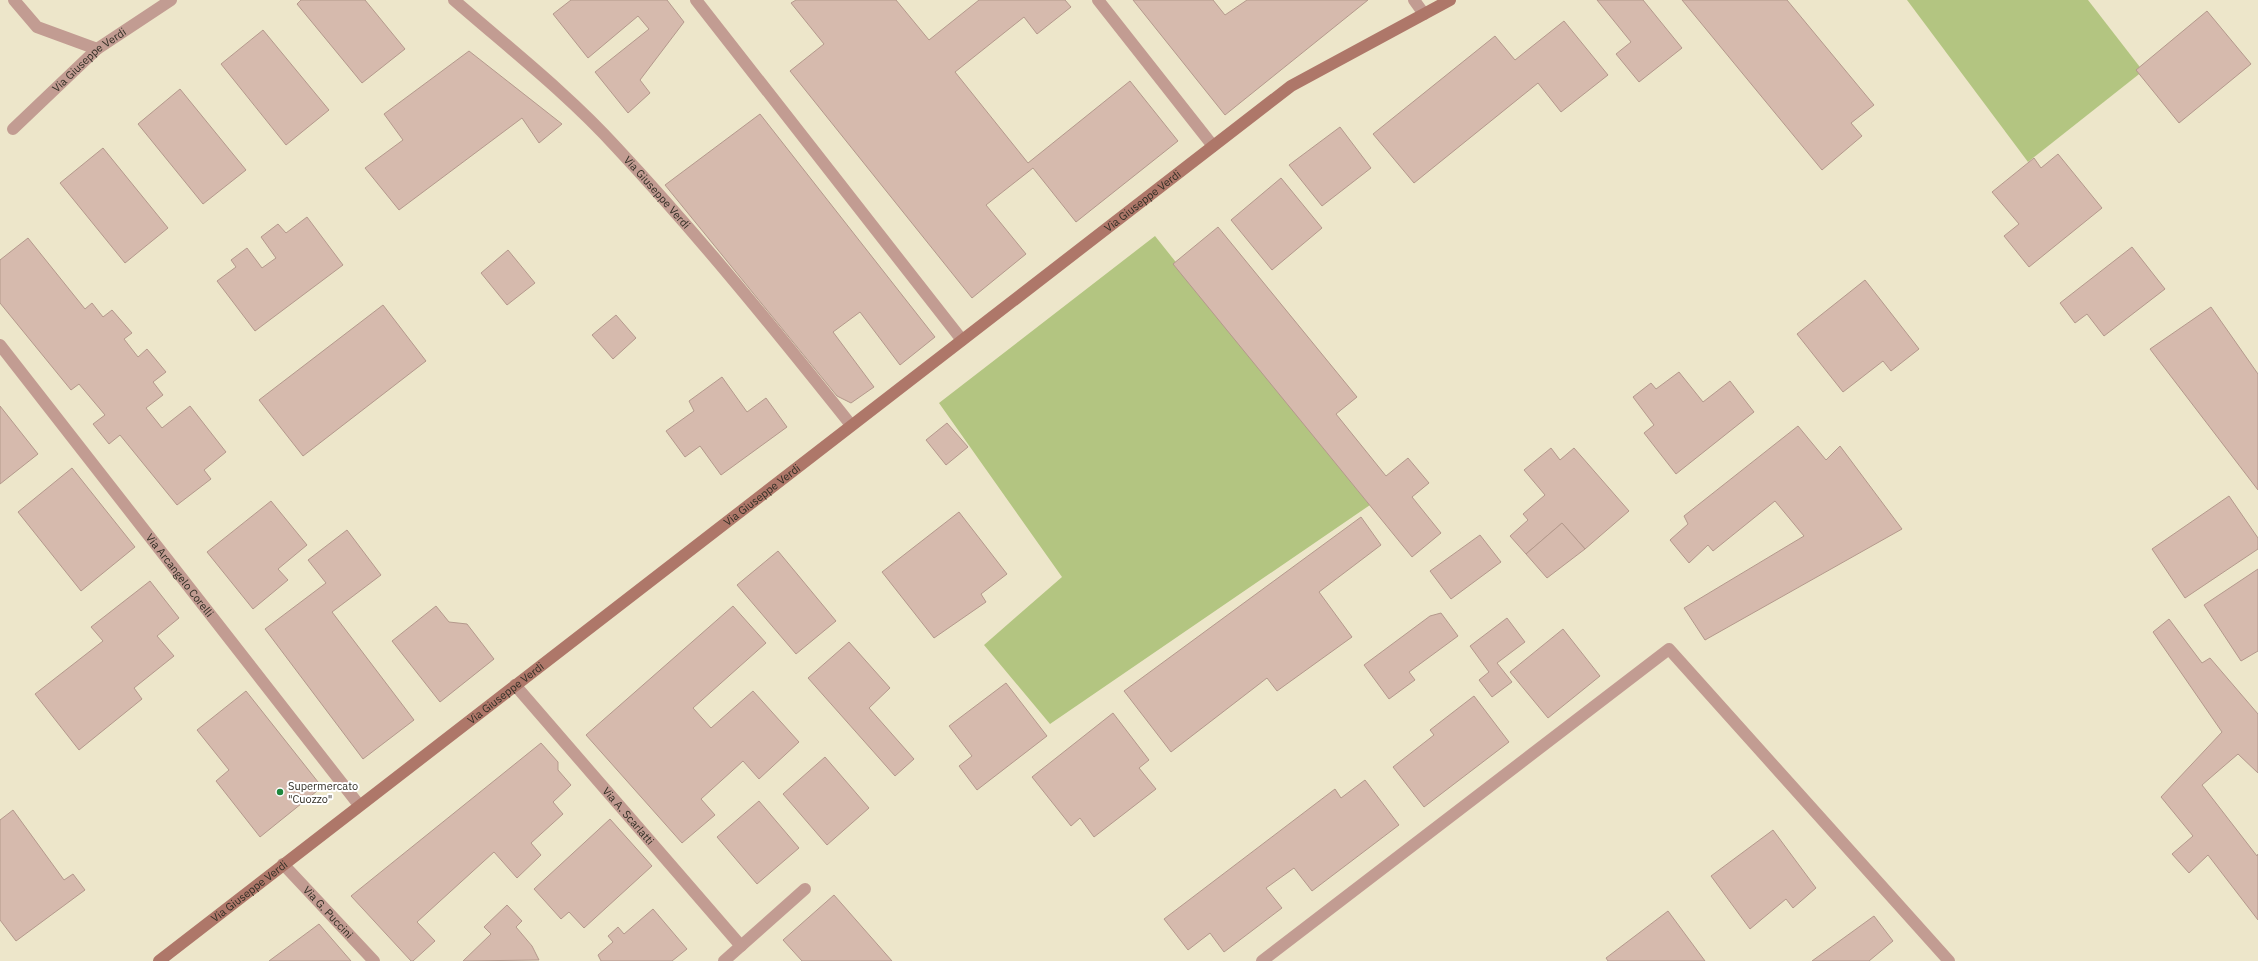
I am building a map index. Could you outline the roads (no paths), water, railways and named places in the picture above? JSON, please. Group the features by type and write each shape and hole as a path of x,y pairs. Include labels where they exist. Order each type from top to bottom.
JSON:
{"street":[{"path":"14,0 37,27 97,49"},
{"name":"Via Giuseppe Verdi","path":"13,129 97,49 171,0"},
{"name":"Via Giuseppe Verdi","path":"454,0 556,89 617,147 753,303 851,425"},
{"path":"696,0 962,340"},
{"path":"1098,0 1213,146"},
{"path":"1414,0 1424,14"},
{"name":"Via Giuseppe Verdi","path":"158,961 1291,86 1450,0"},
{"name":"Via Arcangelo Corelli","path":"0,345 359,805"},
{"path":"1262,961 1669,649 1949,961"},
{"name":"Via A. Scarlatti","path":"514,685 741,946"},
{"name":"Via G. Puccini","path":"283,864 374,961"},
{"path":"724,961 805,889"}],"place":[{"name":"Supermercato \"Cuozzo\"","path":"280,792"}]}
